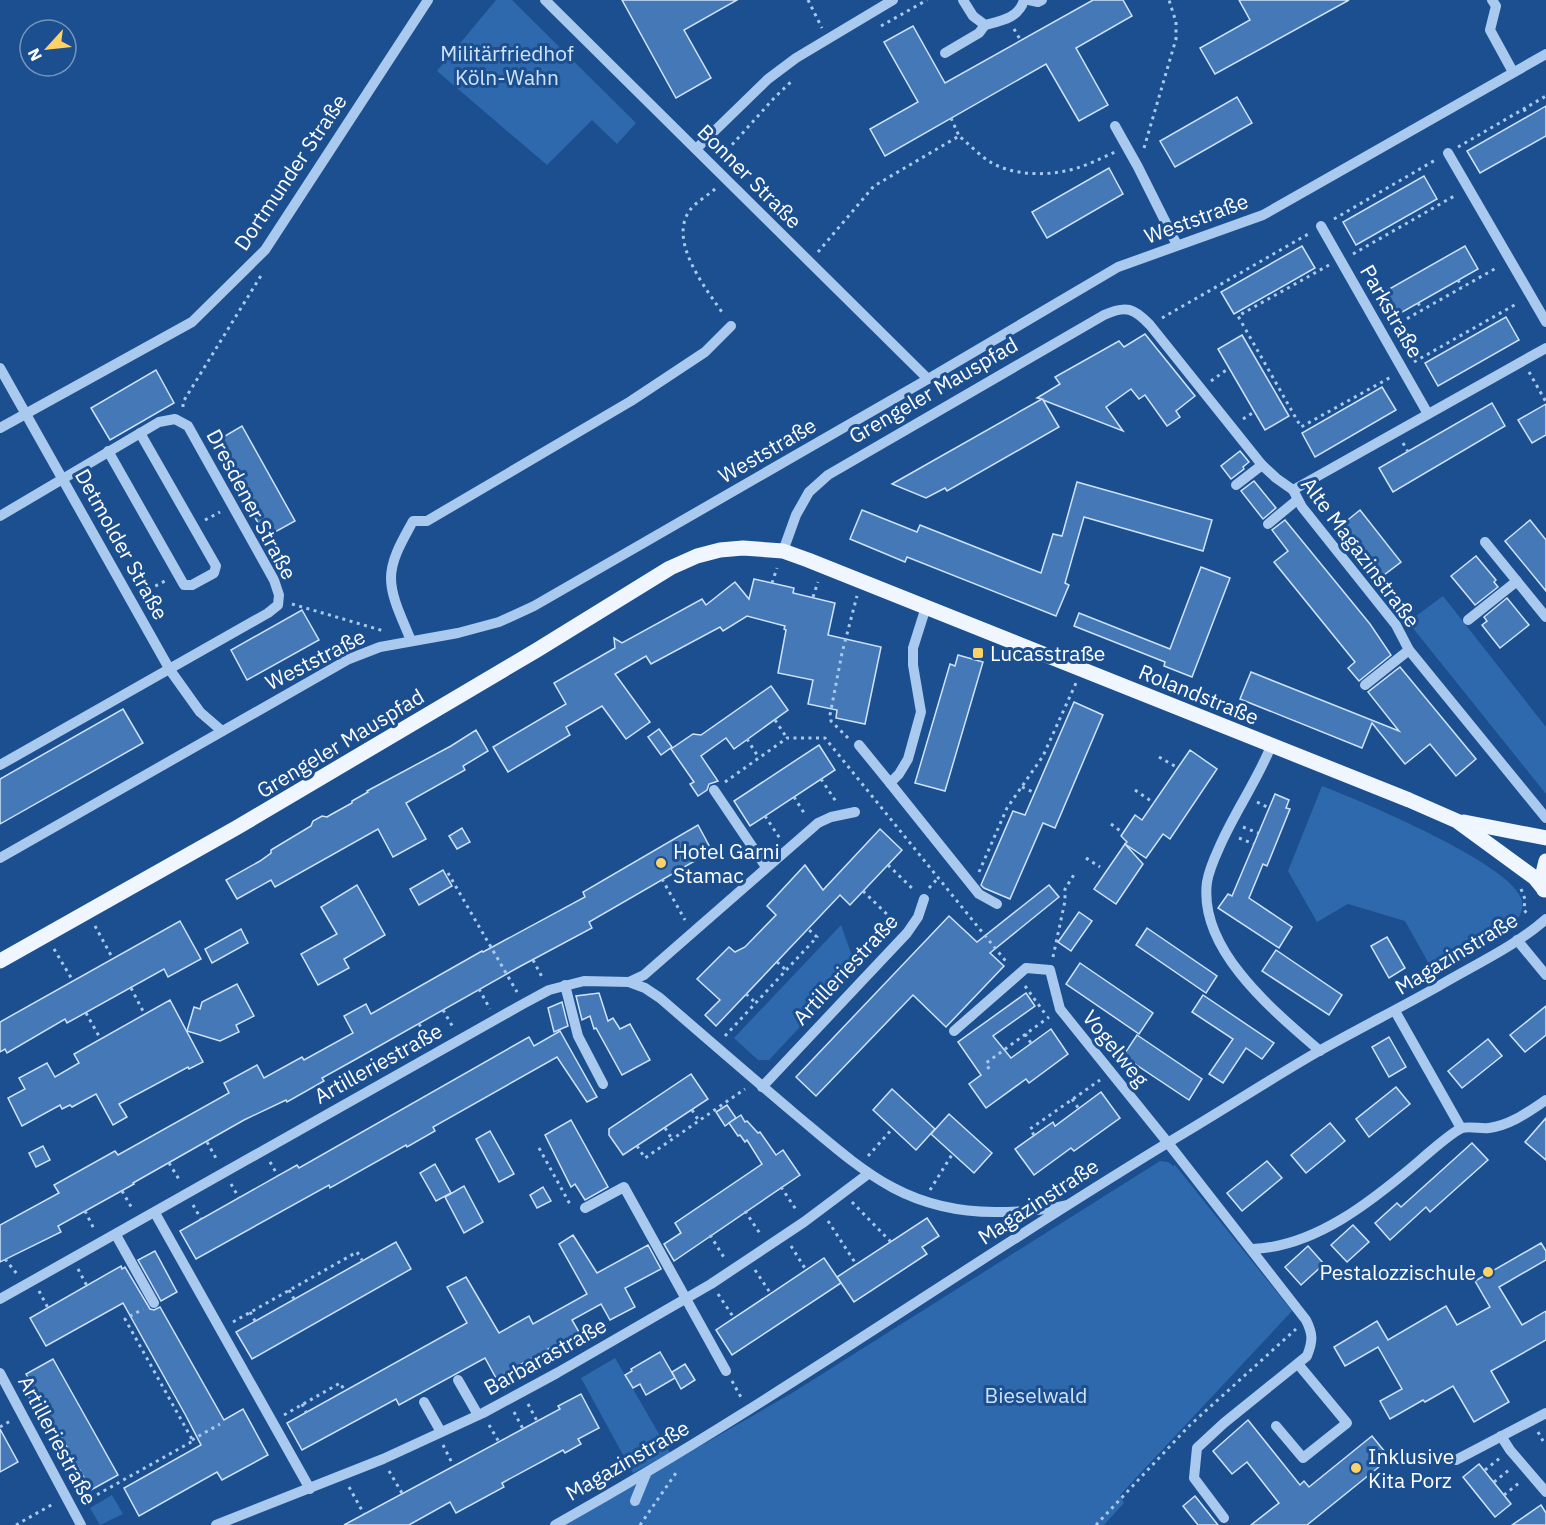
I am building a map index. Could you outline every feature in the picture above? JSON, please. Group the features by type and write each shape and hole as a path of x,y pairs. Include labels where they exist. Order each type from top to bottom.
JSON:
{"main road":[{"name":"Rolandstraße","path":"698,556 720,550 742,548 862,580 1457,821 1546,838"},
{"name":"Grengeler Mauspfad","path":"0,961 236,828 537,650 670,568 698,556"},
{"name":"Rolandstraße","path":"1457,821 1535,878 1544,892"},
{"path":"1544,892 1542,877 1546,861"}],"street":[{"name":"Dortmunder Straße","path":"0,428 192,322 266,250 428,0"},
{"name":"Bonner Straße","path":"545,0 928,379"},
{"path":"963,0 973,16 985,24"},
{"path":"945,53 979,33 985,24 1011,17 1022,7 1024,0"},
{"path":"1029,0 1038,2 1042,0"},
{"path":"1492,0 1496,6 1490,30 1514,72"},
{"path":"696,149 768,79 796,57 890,1"},
{"name":"Weststraße","path":"0,858 349,659 380,647 458,633 499,622 534,606 1118,267 1263,215 1546,54"},
{"path":"1115,126 1177,245"},
{"path":"1448,153 1546,322"},
{"name":"Parkstraße","path":"1321,226 1428,414"},
{"name":"Grengeler Mauspfad","path":"780,558 796,515 809,492 828,476 1104,315 1118,309 1130,309 1140,315"},
{"name":"Alte Magazinstraße","path":"1140,315 1202,388 1262,465 1295,495 1396,625 1409,650 1546,818"},
{"path":"411,641 396,603 391,578 399,546 413,521 427,521 596,423 705,352 731,327"},
{"path":"1268,524 1295,495 1428,414 1546,348"},
{"name":"Detmolder Straße","path":"0,368 170,670 200,712 222,731"},
{"name":"Dresdener Straße","path":"0,516 140,433 166,419 175,419 188,426 274,580 279,595 279,603 268,613 0,765"},
{"path":"108,452 183,585 192,585 214,573 216,566 140,433"},
{"path":"1236,486 1262,465"},
{"path":"1485,542 1546,617"},
{"path":"1468,620 1517,581"},
{"path":"890,783 908,759 921,712 912,648 926,607"},
{"path":"1365,685 1409,650"},
{"path":"860,745 980,894 997,904"},
{"path":"1271,746 1219,846 1210,871 1207,885 1211,921 1218,940 1240,974 1275,1011 1320,1051"},
{"path":"714,789 766,867"},
{"path":"630,982 644,975 813,828 831,818 850,813"},
{"name":"Artilleriestraße","path":"760,1084 907,933 918,917 924,899"},
{"name":"Magazinstraße","path":"555,1525 749,1411 1067,1205 1168,1143 1320,1051 1395,1011 1517,940 1546,919"},
{"path":"1517,940 1546,975"},
{"path":"954,1031 1026,968 1050,970"},
{"name":"Vogelweg","path":"1050,970 1060,1009 1306,1320"},
{"name":"Artilleriestraße","path":"0,1299 549,990 584,981 630,982 660,998 863,1170 899,1192 951,1209 979,1212 1048,1210 1067,1205"},
{"path":"565,986 578,1036 603,1084"},
{"path":"1395,1011 1461,1128"},
{"path":"1252,1249 1271,1248 1312,1234 1375,1197 1461,1128 1490,1128 1505,1125 1546,1100"},
{"name":"Barbarastraße","path":"216,1525 383,1459 522,1392 711,1284 820,1210 863,1170"},
{"path":"585,1208 624,1187 726,1371"},
{"path":"156,1213 310,1489"},
{"path":"116,1235 154,1303"},
{"path":"1224,1518 1194,1478 1197,1448 1224,1423 1307,1356 1312,1345 1313,1334 1306,1320"},
{"path":"1276,1426 1303,1458 1347,1423 1298,1364"},
{"name":"Artilleriestraße","path":"0,1373 81,1525"},
{"path":"458,1380 480,1414"},
{"path":"424,1402 439,1433"},
{"path":"1456,1460 1546,1413"},
{"path":"1501,1436 1546,1492"},
{"path":"635,1501 646,1473"}],"path":[{"path":"808,0 827,38"},
{"path":"879,27 927,0"},
{"path":"1138,167 1176,39 1176,22 1169,0"},
{"path":"725,163 721,156 728,147 797,76"},
{"path":"1150,325 1546,96"},
{"path":"1524,109 1528,116"},
{"path":"951,118 959,136 992,163 1013,171 1056,173 1080,168 1126,147"},
{"path":"1484,132 1487,139"},
{"path":"809,262 874,186 959,136"},
{"path":"1400,181 1404,187"},
{"path":"716,188 690,211 684,227 684,241 693,269 731,327"},
{"path":"1468,188 1238,316 1301,427 1531,296"},
{"path":"1359,204 1363,210"},
{"path":"1278,251 1282,257"},
{"path":"1382,333 1510,260"},
{"path":"182,421 183,402 266,268 255,261"},
{"path":"1238,274 1241,280"},
{"path":"1458,280 1462,287"},
{"path":"1418,303 1422,310"},
{"path":"1522,361 1546,402"},
{"path":"1202,388 1229,368"},
{"path":"193,526 232,505"},
{"path":"771,564 780,558"},
{"path":"772,583 780,558"},
{"path":"131,600 177,574"},
{"path":"813,597 819,577"},
{"path":"860,745 840,731 831,722 830,716 840,664 862,580"},
{"path":"279,603 299,605 386,632 406,628"},
{"path":"840,664 847,666"},
{"path":"970,881 981,867 1007,808 1045,751 1077,680"},
{"path":"833,699 839,700"},
{"path":"1062,715 1067,718"},
{"path":"775,720 787,738"},
{"path":"714,789 787,738 825,738 1017,976 1048,1018"},
{"path":"747,739 759,758"},
{"path":"1045,751 1052,754"},
{"path":"1159,757 1178,768"},
{"path":"821,779 850,813"},
{"path":"1022,787 1035,793"},
{"path":"1135,790 1154,803"},
{"path":"794,797 813,828"},
{"path":"765,816 787,850"},
{"path":"1110,824 1124,833"},
{"path":"998,829 1004,832"},
{"path":"1086,858 1100,867"},
{"path":"888,865 924,899"},
{"path":"981,867 988,870"},
{"path":"448,873 524,1004"},
{"path":"1050,970 1065,901 1065,889 1076,873"},
{"path":"662,879 692,932"},
{"path":"1514,883 1521,890 1525,899 1524,910 1536,927"},
{"path":"863,891 907,933"},
{"path":"101,919 93,924 113,959"},
{"path":"716,1046 817,937 808,928"},
{"path":"45,951 53,947 73,981"},
{"path":"533,960 549,990"},
{"path":"777,962 786,970"},
{"path":"130,988 145,1015"},
{"path":"479,989 496,1019"},
{"path":"746,994 756,1003"},
{"path":"989,1069 986,1063 1060,1009"},
{"path":"443,1010 460,1039"},
{"path":"86,1012 100,1038"},
{"path":"419,1024 436,1053"},
{"path":"1025,1034 1031,1043"},
{"path":"1034,1136 1030,1129 1111,1072"},
{"path":"637,1146 645,1158 699,1120 760,1084"},
{"path":"1072,1099 1079,1109"},
{"path":"692,1110 699,1120"},
{"path":"665,1128 672,1139"},
{"path":"863,1170 893,1128"},
{"path":"207,1142 224,1172"},
{"path":"539,1148 575,1214 585,1208"},
{"path":"922,1201 953,1153"},
{"path":"169,1163 187,1194"},
{"path":"781,1187 804,1222"},
{"path":"122,1191 139,1222"},
{"path":"843,1191 863,1215 891,1242"},
{"path":"820,1210 856,1264"},
{"path":"85,1211 102,1242"},
{"path":"746,1211 768,1246"},
{"path":"710,1235 732,1270"},
{"path":"784,1236 806,1270"},
{"path":"221,1329 357,1252 362,1260"},
{"path":"748,1259 771,1294"},
{"path":"711,1284 734,1318"},
{"path":"289,1290 294,1299"},
{"path":"154,1303 125,1319 192,1440"},
{"path":"250,1312 255,1321"},
{"path":"1096,1525 1189,1426 1306,1320"},
{"path":"137,1339 142,1336"},
{"path":"726,1371 749,1411"},
{"path":"159,1379 164,1376"},
{"path":"272,1422 340,1383 345,1391"},
{"path":"522,1392 537,1421"},
{"path":"507,1400 523,1428"},
{"path":"302,1404 306,1412"},
{"path":"480,1414 499,1442"},
{"path":"181,1419 186,1416"},
{"path":"72,1509 220,1424"},
{"path":"439,1433 453,1465"},
{"path":"179,1449 182,1455"},
{"path":"1485,1470 1510,1450"},
{"path":"383,1459 402,1493"},
{"path":"1494,1482 1520,1461"},
{"path":"640,1525 679,1469"},
{"path":"140,1471 144,1477"},
{"path":"1504,1495 1531,1473"},
{"path":"342,1476 364,1514"},
{"path":"16,1525 66,1497"}],"green space":[{"name":"Militärfriedhof Köln-Wahn","path":"496,0 512,0 636,123 617,144 592,120 547,165 437,71"},
{"path":"1443,596 1546,727 1546,794 1408,622"},
{"path":"1322,786 1431,834 1489,867 1510,883 1521,898 1522,909 1514,924 1433,971 1405,921 1348,904 1317,922 1288,871"},
{"path":"841,925 856,967 769,1060 758,1060 734,1038"},
{"name":"Bieselwald","path":"1160,1161 1175,1165 1292,1311 1120,1495 1124,1503 1104,1525 563,1525 792,1393"},
{"path":"615,1358 670,1453 633,1473 581,1378"},
{"path":"112,1495 123,1514 100,1525 90,1508"}],"building":[{"path":"622,0 737,0 684,30 711,78 676,98"},
{"path":"1093,0 1123,0 1132,16 1076,48 1108,105 1079,121 1046,64 885,156 870,129 918,102 884,42 913,26 945,83"},
{"path":"1239,0 1349,0 1215,74 1200,48 1250,20"},
{"path":"1237,97 1252,123 1175,167 1160,141"},
{"path":"1546,106 1546,136 1480,173 1467,151"},
{"path":"1109,168 1123,194 1047,238 1032,212"},
{"path":"1424,176 1437,199 1356,245 1343,222"},
{"path":"1302,246 1315,268 1234,314 1221,292"},
{"path":"1465,246 1478,269 1397,315 1384,292"},
{"path":"1506,317 1519,340 1438,386 1425,363"},
{"path":"1145,334 1195,396 1176,411 1180,417 1167,426 1145,395 1139,399 1131,389 1106,407 1123,431 1043,400 1059,427 947,491 945,488 926,498 892,484 1042,399 1037,398 1060,384 1055,377 1119,341 1124,347"},
{"path":"1242,335 1289,416 1265,430 1218,349"},
{"path":"156,370 174,403 110,440 91,408"},
{"path":"1382,387 1396,410 1315,457 1302,433"},
{"path":"1492,403 1505,426 1393,492 1379,468"},
{"path":"1546,404 1546,435 1532,443 1518,420"},
{"path":"242,426 295,521 266,537 213,443"},
{"path":"1240,451 1249,462 1231,479 1221,466"},
{"path":"1254,481 1276,508 1263,519 1241,491"},
{"path":"1077,482 1212,520 1203,551 1084,517 1065,583 1069,585 1056,616 907,557 905,562 850,539 862,510 917,532 920,525 1041,573 1053,534 1062,536"},
{"path":"1360,510 1401,562 1380,578 1339,527"},
{"path":"1285,520 1370,624 1391,655 1359,681 1348,668 1355,662 1274,562 1288,551 1272,530"},
{"path":"1530,520 1546,540 1546,591 1505,541"},
{"path":"1476,556 1496,580 1494,582 1498,587 1475,605 1451,576"},
{"path":"1201,567 1230,578 1192,677 1164,666 1165,662 1074,626 1079,613 1170,649"},
{"path":"754,579 794,588 793,593 835,603 828,635 881,647 865,724 836,718 837,710 808,704 813,680 778,673 785,626 747,616 723,631 720,627 651,664 646,656 615,674 650,722 626,739 602,706 566,727 570,735 508,772 493,747 566,704 554,683 615,648 614,638 622,643 702,599 706,605 735,582 749,599"},
{"path":"1507,598 1529,625 1500,648 1482,625 1487,621 1484,617"},
{"path":"302,610 319,640 247,680 231,650"},
{"path":"958,655 983,662 945,791 915,783 950,664 955,666"},
{"path":"1400,667 1476,759 1456,776 1430,744 1405,764 1372,723 1362,748 1240,699 1251,672 1399,731 1368,692"},
{"path":"771,686 788,710 734,749 726,738 701,756 718,781 709,784 707,790 698,796 690,784 694,782 671,749 693,734 701,735"},
{"path":"1074,702 1103,715 1055,828 1043,823 1010,899 981,885 1013,811 1025,815"},
{"path":"123,709 143,743 0,824 0,779"},
{"path":"659,729 672,747 661,755 648,737"},
{"path":"476,730 488,751 463,766 465,770 406,803 426,839 393,857 378,829 275,887 271,880 237,899 226,880 260,861 271,853 271,850 311,826 313,821 322,816 327,817 352,803 367,791"},
{"path":"819,745 835,770 750,826 734,801"},
{"path":"1190,750 1217,769 1170,839 1163,834 1146,858 1125,844 1127,842 1121,836 1135,815 1142,820"},
{"path":"1275,794 1289,800 1286,808 1290,809 1267,866 1263,864 1249,898 1292,927 1279,948 1218,908 1228,894 1232,896"},
{"path":"698,825 712,851 589,922 592,928 322,1078 324,1081 287,1102 286,1100 244,1120 133,1183 58,1226 61,1232 0,1262 0,1225 59,1193 54,1185 115,1151 118,1155 229,1093 224,1083 257,1065 264,1078 302,1057 304,1060 353,1033 344,1016 366,1004 371,1014 482,951 585,897 583,892"},
{"path":"462,828 470,842 457,849 449,836"},
{"path":"880,829 902,850 850,905 840,895 716,1026 705,1015 720,1000 697,979 729,947 735,952 745,947 776,915 767,906 805,865 823,890"},
{"path":"1125,844 1143,864 1116,904 1094,889"},
{"path":"443,870 452,886 419,905 410,889"},
{"path":"357,885 385,935 344,959 349,968 318,985 301,954 337,934 321,907"},
{"path":"1049,885 1059,897 990,953 1004,966 946,1027 913,995 816,1096 796,1077 949,916 977,942"},
{"path":"1079,912 1092,921 1071,951 1058,942"},
{"path":"180,921 201,959 168,977 164,969 67,1023 65,1019 7,1053 5,1049 0,1052 0,1022"},
{"path":"1147,928 1217,976 1206,993 1136,945"},
{"path":"241,929 248,943 212,963 205,949"},
{"path":"1387,937 1405,968 1389,978 1371,946"},
{"path":"1276,950 1342,995 1329,1015 1262,971"},
{"path":"1080,963 1153,1013 1139,1034 1066,984"},
{"path":"237,984 254,1016 236,1025 239,1032 220,1041 187,1031 194,1007 200,1009 202,1002"},
{"path":"599,993 608,1021 613,1018 620,1029 630,1024 650,1060 622,1075 596,1028 594,1029 590,1016 582,1020 576,996"},
{"path":"1026,993 1035,1006 993,1036 1011,1058 1051,1029 1068,1054 1029,1083 1026,1079 986,1108 969,1084 981,1075 958,1042"},
{"path":"1203,995 1274,1043 1262,1059 1246,1048 1223,1083 1209,1074 1233,1039 1192,1012"},
{"path":"170,1000 203,1062 189,1069 188,1067 119,1104 127,1117 113,1125 96,1094 72,1107 70,1105 62,1109 60,1105 22,1126 8,1098 25,1089 19,1078 47,1063 55,1077 79,1063 74,1054"},
{"path":"562,1002 568,1026 554,1032 548,1008"},
{"path":"1546,1006 1546,1035 1525,1052 1510,1035"},
{"path":"560,1031 597,1097 587,1102 557,1057 433,1127 435,1131 407,1147 406,1145 330,1188 329,1185 196,1259 180,1231 297,1165 299,1168 529,1037 534,1046"},
{"path":"1137,1035 1202,1079 1189,1100 1123,1056"},
{"path":"1389,1037 1406,1067 1389,1077 1372,1047"},
{"path":"1488,1039 1502,1056 1462,1088 1448,1071"},
{"path":"691,1074 708,1099 623,1155 609,1135 609,1129"},
{"path":"1396,1087 1410,1104 1369,1137 1356,1119"},
{"path":"892,1089 935,1129 916,1150 873,1110"},
{"path":"1101,1092 1120,1118 1074,1151 1071,1148 1034,1175 1015,1149 1053,1122 1055,1126"},
{"path":"727,1105 736,1118 725,1126 716,1112"},
{"path":"949,1114 992,1153 974,1173 931,1134"},
{"path":"741,1115 745,1122 747,1121 758,1133 760,1132 776,1155 783,1150 800,1175 674,1261 664,1244 681,1233 675,1223 762,1164 747,1140 745,1142 740,1135 738,1136 729,1123"},
{"path":"1546,1118 1546,1160 1525,1142"},
{"path":"571,1120 608,1187 585,1200 575,1184 571,1187 545,1135"},
{"path":"1330,1123 1345,1141 1306,1173 1291,1155"},
{"path":"490,1131 514,1174 499,1182 476,1139"},
{"path":"1472,1143 1488,1160 1430,1212 1426,1207 1390,1240 1375,1223 1397,1203 1401,1207"},
{"path":"43,1146 50,1160 36,1167 29,1153"},
{"path":"1267,1161 1282,1178 1242,1211 1227,1193"},
{"path":"435,1164 451,1193 436,1201 420,1173"},
{"path":"464,1186 483,1222 464,1233 445,1197"},
{"path":"543,1187 551,1201 537,1208 530,1195"},
{"path":"927,1218 939,1236 922,1247 927,1254 854,1302 837,1277"},
{"path":"1353,1225 1369,1242 1347,1262 1331,1245"},
{"path":"573,1235 597,1273 648,1245 661,1269 625,1288 635,1307 610,1320 601,1304 572,1320 579,1332 496,1378 485,1358 399,1405 396,1399 302,1450 287,1423 467,1323 447,1287 466,1277 499,1333 529,1316 533,1324 587,1294 559,1244"},
{"path":"396,1242 411,1269 252,1359 236,1332"},
{"path":"1541,1243 1546,1251 1546,1260 1499,1287 1522,1325 1546,1311 1546,1340 1491,1371 1509,1402 1474,1422 1453,1386 1390,1419 1380,1401 1402,1389 1378,1347 1345,1366 1334,1347 1377,1321 1388,1340 1446,1306 1457,1325 1490,1307 1475,1281"},
{"path":"1308,1246 1324,1264 1301,1285 1285,1267"},
{"path":"155,1251 177,1292 161,1301 138,1260"},
{"path":"824,1258 841,1283 732,1355 716,1330"},
{"path":"121,1266 122,1269 125,1267 150,1309 160,1307 224,1420 243,1409 268,1455 222,1480 217,1472 139,1516 124,1488 201,1445 186,1416 123,1303 46,1346 30,1318"},
{"path":"660,1352 675,1378 646,1395 640,1384 633,1388 625,1375"},
{"path":"53,1359 118,1475 91,1490 26,1374"},
{"path":"685,1364 695,1380 681,1389 672,1372"},
{"path":"581,1394 599,1428 578,1439 581,1444 565,1453 563,1450 502,1483 504,1487 456,1513 450,1502 409,1525 344,1525 560,1409 558,1406"},
{"name":"Inklusive Kita Porz","path":"1248,1420 1300,1485 1304,1481 1309,1487 1372,1436 1390,1458 1307,1525 1251,1525 1279,1503 1247,1462 1232,1474 1213,1451"},
{"path":"0,1429 18,1462 0,1472"},
{"path":"1479,1464 1511,1504 1495,1517 1463,1477"},
{"path":"1195,1496 1218,1525 1198,1525 1183,1506"},
{"path":"1541,1505 1546,1513 1546,1525 1512,1525"}],"place":[{"name":"Lucasstraße","path":"978,653"},
{"name":"Hotel Garni Stamac","path":"661,863"},
{"name":"Pestalozzischule","path":"1488,1272"},
{"name":"Inklusive Kita Porz","path":"1356,1468"}]}
